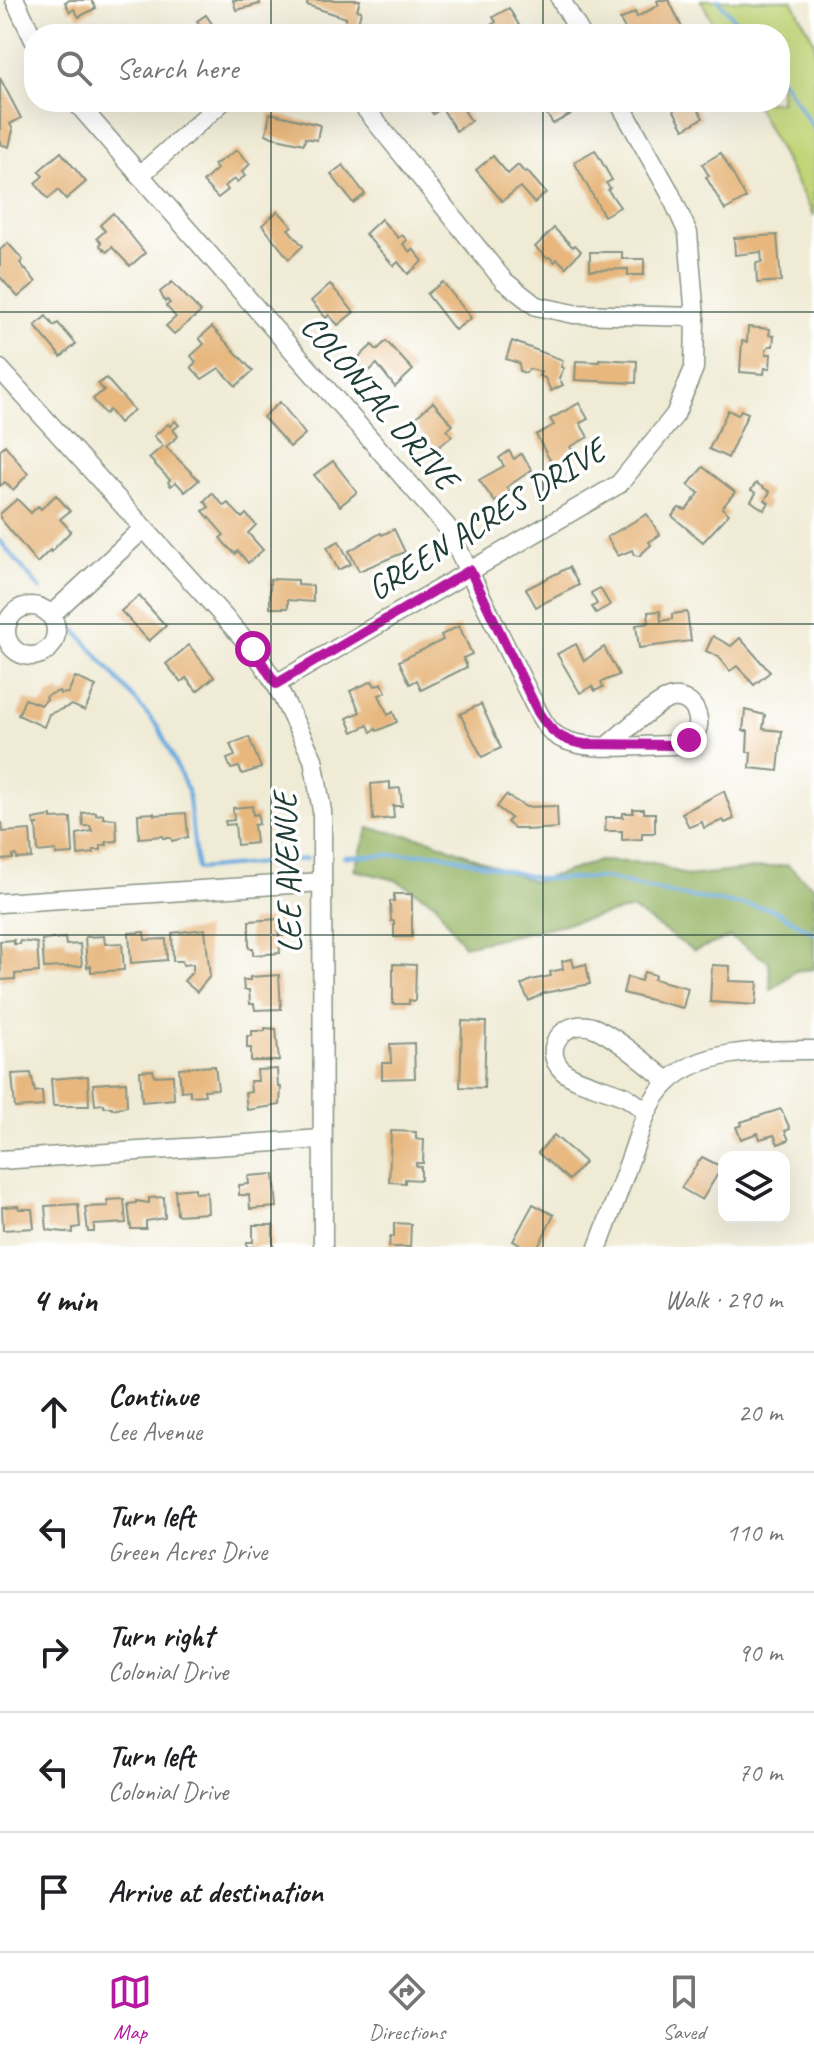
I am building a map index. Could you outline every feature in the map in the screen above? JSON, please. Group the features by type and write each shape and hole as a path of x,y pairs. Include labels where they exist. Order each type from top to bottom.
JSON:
{"street":[{"path":"15,0 26,24"},
{"path":"561,0 575,24"},
{"name":"COLONIAL DRIVE","path":"85,112 447,527 552,732 573,743 607,746"},
{"path":"139,176 211,112"},
{"path":"368,112 504,281 536,306 574,314 695,317"},
{"name":"GREEN ACRES DRIVE","path":"276,684 619,484 675,415 694,368 695,317 688,233 669,191 625,112"},
{"name":"LEE AVENUE","path":"0,369 253,649 276,684 313,759 322,811 323,1247"},
{"path":"51,615 143,529"},
{"path":"0,903 322,882"},
{"path":"646,1112 627,1098 563,1071 554,1045 562,1031 577,1025 594,1027 668,1081"},
{"path":"598,1247 646,1112 668,1081 692,1067 727,1054 761,1050 814,1050"},
{"path":"0,1160 322,1139"}],"green space":[{"path":"701,0 792,0 814,41 814,216 759,112 790,112 790,24 714,24"},
{"path":"369,828 428,839 534,882 599,861 654,863 688,876 787,865 814,887 814,969 795,971 771,990 769,962 730,937 694,951 632,909 464,946 435,903 396,880 354,870"}],"building":[{"path":"91,0 96,8 79,17 74,9 70,12 65,2"},
{"path":"233,0 259,0 260,4 236,10"},
{"path":"308,0 360,0 357,10 361,11 358,24 345,24 346,18 307,5"},
{"path":"669,0 680,24 622,24 620,20 635,12 637,17 659,5 657,1"},
{"path":"509,8 518,24 492,24 496,22 493,17"},
{"path":"206,15 212,24 199,24 197,21"},
{"path":"0,78 21,118 10,124 13,130 9,147 0,144"},
{"path":"444,112 465,112 471,121 456,131"},
{"path":"545,112 575,112 553,124"},
{"path":"674,112 700,112 703,118 684,129"},
{"path":"270,113 320,125 317,140 305,138 304,144 266,134"},
{"path":"237,150 250,164 242,172 245,176 225,186 228,190 218,198 203,182 217,169 214,165"},
{"path":"595,150 612,180 606,183 610,188 608,190 620,207 604,216 574,162"},
{"path":"61,152 86,182 66,199 58,190 48,199 35,183 43,176 39,172 41,169"},
{"path":"721,153 746,198 725,210 702,164"},
{"path":"493,156 508,174 518,165 525,173 527,171 546,193 534,203 520,187 502,201 476,170"},
{"path":"343,165 365,194 353,203 331,174"},
{"path":"278,211 292,226 288,229 303,246 289,259 262,225"},
{"path":"113,213 145,253 130,266 112,247 107,252 97,238 105,231 100,225"},
{"path":"381,219 398,238 402,235 407,240 403,244 410,252 413,249 423,261 408,274 398,262 394,266 365,234"},
{"path":"554,228 581,251 566,267 557,259 555,262 547,258 535,247"},
{"path":"777,235 781,281 757,283 756,263 762,262 761,252 735,255 734,238"},
{"path":"8,243 36,282 18,297 0,277 0,250"},
{"path":"590,252 622,252 622,259 644,259 644,275 628,275 628,269 590,270"},
{"path":"172,282 201,312 174,334 166,326 176,317 166,306 170,303 165,302 160,292"},
{"path":"443,282 471,318 455,330 427,294"},
{"path":"330,284 354,312 338,325 329,315 326,318 311,301"},
{"path":"46,316 54,326 58,323 76,344 61,357 35,326"},
{"path":"212,327 253,371 236,386 219,368 202,379 191,367 196,362 191,356 204,344 199,338"},
{"path":"748,327 770,329 769,335 774,336 773,346 766,350 766,354 771,354 770,368 765,368 764,374 740,372 742,341 747,342"},
{"path":"386,341 413,370 395,387 377,364 367,373 356,360 372,345 377,350"},
{"path":"512,341 563,360 561,367 564,368 559,378 563,385 551,391 545,378 539,376 541,372 530,369 525,373 520,371 519,363 506,359"},
{"path":"599,359 637,361 636,383 575,380 576,361 599,362"},
{"path":"106,378 134,410 119,423 109,410 105,414 93,399 104,390 98,384"},
{"path":"280,402 305,434 290,447 263,417"},
{"path":"433,402 453,425 447,430 452,436 436,449 414,419"},
{"path":"579,403 588,419 580,423 588,437 570,447 576,456 555,469 536,435 554,425 550,419"},
{"path":"728,410 738,415 741,410 748,413 728,458 709,449"},
{"path":"175,421 179,425 173,430 178,436 166,447 199,480 185,492 176,482 171,486 170,480 149,458 163,446 154,436"},
{"path":"5,445 28,474 13,490 5,482 0,486 0,450"},
{"path":"509,451 514,459 521,454 532,470 507,487 510,491 495,502 479,480 504,466 499,458"},
{"path":"333,461 357,492 340,506 314,475"},
{"path":"703,467 735,492 722,508 729,514 703,542 672,516 679,508 686,510 699,493 688,485"},
{"path":"756,483 770,492 765,500 769,503 764,510 751,501 756,493 751,490"},
{"path":"212,493 224,506 228,503 242,518 246,514 256,525 248,533 263,550 248,563 238,551 235,554 226,545 220,538 224,535 203,511 209,507 204,501"},
{"path":"56,495 70,511 60,519 71,531 37,563 0,518 0,514 17,499 31,513 38,506 41,509"},
{"path":"647,514 660,535 649,542 651,545 639,556 634,555 632,550 618,556 607,537"},
{"path":"394,529 405,552 359,571 349,551"},
{"path":"339,541 351,564 338,570 327,547"},
{"path":"569,567 579,585 536,607 526,589"},
{"path":"270,579 298,580 298,585 313,586 313,602 288,600 288,608 270,608"},
{"path":"600,588 610,605 596,613 592,607 597,604 591,593"},
{"path":"139,596 166,626 149,641 121,611"},
{"path":"660,611 661,621 672,619 672,614 687,612 691,641 639,648 636,625 649,623 648,612"},
{"path":"459,626 472,654 463,658 467,667 421,690 417,680 410,684 399,661 443,640 441,635"},
{"path":"713,636 731,646 740,638 770,672 754,685 737,666 730,671 719,657 706,651"},
{"path":"576,644 584,661 604,647 619,675 601,682 603,687 595,691 592,686 580,693 557,654"},
{"path":"189,645 214,677 197,691 186,678 181,682 166,664"},
{"path":"75,677 96,686 85,711 72,705 49,714 44,727 18,715 25,699 41,705 46,696 59,691 60,694 68,693"},
{"path":"372,681 375,686 382,683 386,692 379,695 388,715 393,712 397,722 377,731 371,732 368,725 353,732 347,718 360,712 350,691"},
{"path":"481,704 501,748 482,757 460,714"},
{"path":"745,710 765,715 763,729 782,731 778,771 750,768 748,731 743,731"},
{"path":"249,737 261,768 242,774 239,767 231,769 227,759 235,756 230,744"},
{"path":"390,782 390,789 400,788 402,806 393,806 394,818 373,820 371,784"},
{"path":"724,791 734,819 704,828 702,822 689,827 682,813"},
{"path":"506,795 526,807 557,806 558,828 514,828 507,822 511,818 497,807"},
{"path":"252,806 253,815 258,814 259,824 254,825 256,843 237,845 235,824 226,825 225,821 234,820 233,808"},
{"path":"633,809 655,813 655,833 642,833 642,839 622,840 622,831 605,831 606,817 623,817 623,813 633,813"},
{"path":"96,812 96,815 103,814 103,818 116,819 117,841 106,842 107,845 101,845 101,850 93,850 94,853 78,855 77,834 92,831 90,826 83,826 82,813"},
{"path":"186,813 188,837 172,841 163,836 139,838 138,814"},
{"path":"51,816 51,819 71,818 73,854 56,855 56,850 38,852 36,825 39,824 34,824 33,819"},
{"path":"0,823 3,832 30,830 32,858 17,859 16,855 13,859 0,860"},
{"path":"394,894 412,894 412,937 394,937 390,901 394,901"},
{"path":"278,919 280,953 253,955 253,948 249,948 249,921"},
{"path":"205,929 210,976 197,992 184,981 193,971 193,964 183,965 182,961 173,961 172,933"},
{"path":"144,932 145,940 166,939 167,960 131,963 129,933"},
{"path":"104,936 105,944 122,943 124,970 91,972 91,966 87,967 85,937"},
{"path":"65,938 66,945 80,944 82,966 44,968 42,940"},
{"path":"14,940 14,944 20,944 20,941 37,943 39,972 15,974 15,979 1,980 0,941"},
{"path":"572,959 574,967 586,964 590,984 544,993 529,1001 521,985 551,976 550,972 563,969 562,961"},
{"path":"393,964 416,965 415,1001 409,1000 409,1004 393,1004"},
{"path":"712,965 730,966 729,981 758,982 756,1005 710,1002"},
{"path":"644,972 655,975 654,979 688,988 683,1008 623,993 627,977 641,981"},
{"path":"279,975 281,1009 255,1010 254,1004 250,1004 249,990 244,990 243,980"},
{"path":"462,1021 486,1022 484,1088 460,1087"},
{"path":"265,1028 276,1029 279,1061 251,1061 247,1036 252,1036 252,1031 265,1031"},
{"path":"414,1043 415,1078 382,1079 382,1063 391,1063 390,1044"},
{"path":"215,1066 218,1089 204,1090 205,1095 190,1096 190,1090 181,1091 179,1068"},
{"path":"277,1069 278,1087 281,1087 280,1105 247,1110 245,1093 251,1092 250,1081 258,1081 257,1070"},
{"path":"153,1070 154,1076 173,1075 174,1099 142,1102 140,1071"},
{"path":"31,1073 35,1092 42,1091 43,1106 15,1108 12,1074"},
{"path":"88,1076 89,1106 53,1106 51,1079"},
{"path":"126,1082 127,1106 112,1109 104,1107 104,1104 95,1105 93,1084"},
{"path":"781,1109 790,1129 785,1131 789,1140 778,1144 774,1135 760,1139 758,1133 741,1139 736,1127 742,1125 741,1122"},
{"path":"391,1131 416,1132 416,1139 424,1140 423,1163 416,1163 421,1167 421,1180 389,1182"},
{"path":"554,1135 585,1162 569,1180 538,1153"},
{"path":"702,1157 718,1165 718,1174 702,1200 681,1188"},
{"path":"274,1174 277,1207 250,1209 249,1195 239,1195 239,1185 249,1184 248,1176"},
{"path":"195,1188 195,1193 207,1192 208,1213 177,1215 175,1190"},
{"path":"164,1197 165,1218 146,1221 146,1229 131,1229 128,1204 136,1201 149,1203 149,1198"},
{"path":"124,1199 126,1223 94,1225 94,1232 88,1232 85,1207 108,1206 107,1200"},
{"path":"78,1204 80,1227 73,1228 73,1233 47,1230 45,1206"},
{"path":"533,1204 554,1215 538,1247 524,1247 513,1241"},
{"path":"18,1206 19,1209 32,1209 34,1228 3,1230 2,1207"},
{"path":"394,1223 411,1224 410,1247 389,1247 390,1237 394,1237"},
{"path":"253,1225 273,1225 273,1247 247,1247 247,1242 253,1242"}],"waterway":[{"path":"718,0 738,24"},
{"path":"790,92 814,129"},
{"path":"0,541 41,590"},
{"path":"72,626 159,728 188,791 197,869 307,859"},
{"path":"344,857 437,853 541,879 605,878 677,895 772,909 814,933"}],"route":[{"path":"253,649 276,684 470,570 538,712 552,732 573,743 607,746 677,745 689,740"}]}
